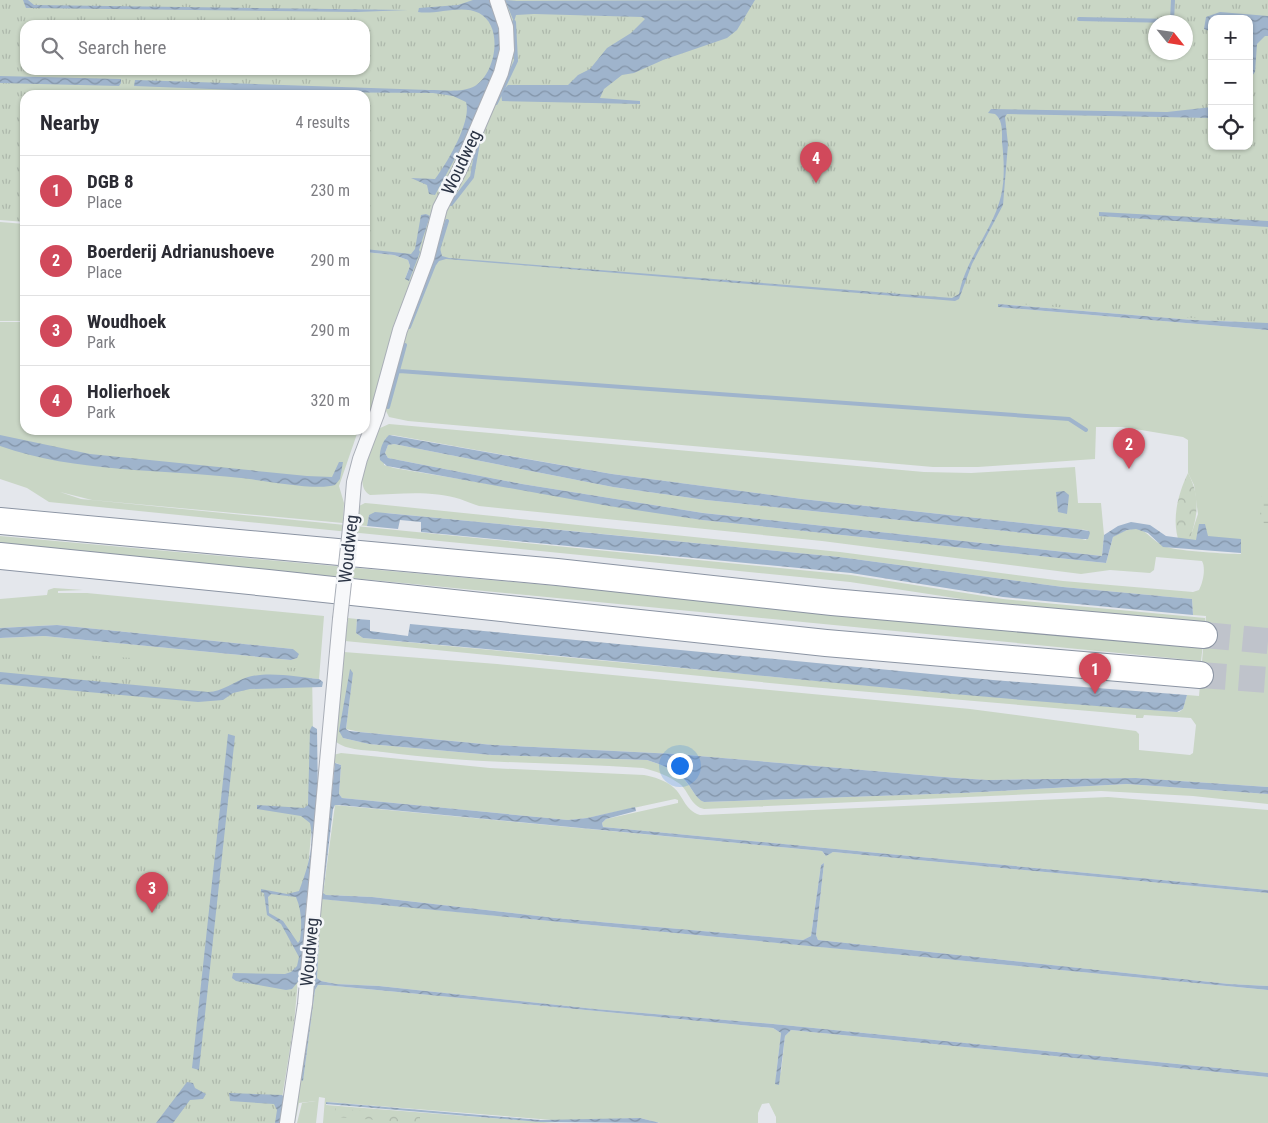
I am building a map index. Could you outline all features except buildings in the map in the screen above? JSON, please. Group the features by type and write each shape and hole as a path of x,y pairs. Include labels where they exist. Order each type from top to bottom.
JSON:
{"highway":[{"path":"0,508 271,530 377,543 557,572"},
{"path":"0,521 557,572 832,602 1204,635"},
{"path":"0,556 826,643 1200,675"}],"street":[{"name":"Woudweg","path":"370,433 400,330 427,258 440,208 459,171 501,73 508,50 506,27 497,0"},
{"name":"Woudweg","path":"287,1123 305,1004 354,482 369,435"}],"green space":[{"path":"0,0 1268,0 1268,324 370,251 370,90 20,90 20,222 0,220"},
{"path":"1268,0 1206,17 1208,150 1249,150 1268,323 1193,320 998,304 998,307 1268,330 1268,787 1136,778 988,780 675,754 493,745 360,732 346,729 353,671 343,738 369,744 492,755 647,760 666,767 679,775 686,781 698,798 704,802 962,793 1127,784 1268,794 1268,804 1193,796 1101,791 704,809 696,805 683,787 676,781 643,768 448,759 345,747 335,741 344,652 497,664 970,709 1136,731 1139,734 1139,750 1190,755 1193,753 1196,725 1191,718 1144,715 1143,718 1136,718 1136,715 811,687 345,641 348,618 357,619 356,633 363,638 946,693 1179,712 1183,709 1187,695 1199,696 1206,616 1193,615 1192,599 1063,587 839,557 386,513 369,515 367,526 357,525 359,506 365,503 840,552 1063,581 1193,592 1199,590 1202,584 1204,571 1202,561 1156,557 1154,570 1150,573 1110,570 1081,574 822,541 479,506 438,494 370,495 362,483 365,464 378,429 389,424 924,472 971,473 1075,467 1078,503 1101,503 1104,535 1102,556 703,513 522,484 388,458 385,453 388,445 394,444 613,487 706,500 1086,540 1089,531 802,499 612,474 392,435 385,439 384,465 702,520 1106,563 1113,537 1132,529 1139,529 1167,547 1203,552 1241,554 1241,551 1187,547 1198,514 1194,485 1188,473 1188,440 1183,437 1123,427 1096,427 1095,459 978,467 933,467 408,421 389,417 385,409 408,318 478,143 1148,22 1148,60 1193,60 1193,15 1185,15"},
{"path":"435,213 370,412 370,253 394,255 408,260 410,266 405,279 420,252"},
{"path":"0,222 20,224 20,321 0,321"},
{"path":"0,322 20,322 20,435 357,435 339,486 344,503 343,523 92,500 60,492 81,499 851,575 1003,599 1205,618 1205,624 968,600 850,582 49,502 27,488 0,479"},
{"path":"1188,473 1195,492 1196,510 1187,547 1180,545 1177,536 1176,509"},
{"path":"1268,488 1268,532 1264,531 1260,503 1261,497"},
{"path":"0,536 1203,644 1201,661 55,549 0,543"},
{"path":"54,588 83,590 58,591 58,593 87,593 324,616 319,679 285,676 0,672 0,638 44,636 291,660 297,658 293,649 57,625 0,628 0,599 47,595 48,590"},
{"path":"0,650 312,669 314,802 294,1024 278,1123 0,1123"},
{"path":"341,753 490,768 644,775 659,779 670,785 677,791 691,810 700,815 1108,797 1268,810 1268,890 603,827 602,823 606,819 678,803 678,800 675,799 587,818 568,820 342,798 339,794 341,765 336,763 333,768 322,899 1268,990 1268,1073 773,1024 595,1009 379,986 336,984 321,981 317,978 320,918 316,937 315,973 303,1080 315,990 318,985 325,985 773,1028 781,1033 776,1076 781,1072 785,1036 791,1030 1268,1077 1268,1123 776,1123 776,1117 769,1103 762,1104 758,1113 758,1123 660,1123 640,1118 565,1121 327,1102 326,1105 556,1123 323,1123 325,1098 319,1097 316,1123 297,1123 302,1103 316,1101 299,1103 295,1123 290,1123 333,755"},
{"path":"335,805 822,851 825,855 833,852 1268,893 1268,986 1229,984 818,940 816,935 824,863 821,865 811,936 803,940 555,918 372,897 326,895 323,894"},
{"path":"335,1108 420,1117 420,1123 335,1117"}],"water":[{"path":"23,0 28,0 34,5 408,10 357,12 26,8"},
{"path":"473,0 493,0 499,19 501,44 497,65 465,140 435,195 429,194 427,185 411,178 435,179 452,153 462,130 467,110 466,102 453,96 433,93 370,93 370,90 235,90 134,86 135,80 447,91 465,90 475,86 482,80 492,61 494,38 492,28 487,19 479,13 465,9 418,12 419,8 458,5"},
{"path":"505,0 755,0 737,30 727,38 663,60 634,73 622,75 604,89 600,98 640,101 640,104 502,101 501,92 508,85 568,85 578,75 590,69 607,48 631,33 645,19 642,17 534,14 516,15 514,22"},
{"path":"1220,12 1268,16 1268,36 1265,36 1257,44 1255,72 1253,75 1253,15 1212,15"},
{"path":"1208,16 1208,30 1204,29 1206,17"},
{"path":"0,76 121,79 121,83 119,86 0,83"},
{"path":"1208,107 1208,118 1007,114 1005,117 1008,144 1003,205 972,264 959,299 955,301 446,259 439,261 436,265 432,264 437,247 440,248 442,256 449,258 952,298 959,294 967,268 992,221 1001,196 1004,169 1002,126 995,114 988,113 991,109 1167,112"},
{"path":"1099,212 1268,221 1268,227 1099,216"},
{"path":"426,214 430,216 420,252 409,281 405,279 410,266 408,260 394,255 370,253 370,250 411,254 415,249 421,215"},
{"path":"998,304 1193,320 1268,323 1268,330 998,307"},
{"path":"0,435 90,454 307,476 332,477 339,462 343,462 340,479 335,485 327,487 303,486 211,475 89,466 59,461 29,455 0,446"},
{"path":"389,435 612,474 802,499 1077,529 1089,531 1090,533 1088,539 1082,539 706,500 613,487 394,444 388,445 385,453 388,458 522,484 703,513 1102,556 1104,535 1118,526 1131,522 1150,525 1166,536 1196,540 1199,524 1205,524 1208,536 1241,539 1241,553 1163,547 1148,533 1136,529 1127,530 1113,537 1106,563 702,520 609,506 387,466 380,460 380,454 383,443"},
{"path":"1064,491 1069,495 1067,514 1058,512 1056,492"},
{"path":"375,512 839,557 1063,587 1192,599 1193,615 1003,597 851,573 421,532 421,522 400,520 398,529 367,526 369,515"},
{"path":"357,619 370,620 370,631 408,636 410,624 993,680 1187,695 1183,709 1177,712 973,696 363,638 356,633"},
{"path":"57,625 293,649 299,654 297,658 291,660 44,636 0,638 0,628"},
{"path":"350,669 353,673 346,729 349,731 493,745 675,754 988,780 1136,778 1268,787 1268,794 1127,784 962,793 704,802 698,798 686,781 679,775 666,767 647,760 492,755 369,744 343,738 339,731"},
{"path":"0,672 208,692 213,692 248,677 265,674 319,679 323,682 322,687 250,689 233,693 223,700 198,702 0,684"},
{"path":"312,726 317,729 318,800 306,906 304,957 301,964 302,977 292,989 286,990 236,981 232,978 233,973 285,974 291,972 297,966 299,957 281,924 267,915 264,893 261,892 261,889 287,894 299,891 311,849 310,823 301,816 257,809 257,805 304,808 308,805 310,730","holes":["271,894 296,897 301,918 301,935 298,943 283,921 269,913 268,897"]},
{"path":"228,734 235,736 199,1070 192,1068"},
{"path":"335,763 341,765 339,794 342,798 568,820 587,818 635,807 636,811 606,819 602,823 603,827 1268,890 1268,893 833,852 826,856 822,851 335,805 323,893 326,895 372,897 555,918 803,940 811,936 821,865 824,863 816,935 818,940 1229,984 1268,986 1268,990 320,899"},
{"path":"318,918 320,918 317,978 321,981 336,984 379,986 595,1009 773,1024 1268,1073 1268,1077 791,1030 785,1036 779,1085 775,1084 781,1033 773,1028 318,985 315,990 303,1081 301,1080 315,973"},
{"path":"187,1082 193,1083 195,1088 206,1094 203,1099 190,1100 173,1123 156,1123"},
{"path":"229,1093 282,1095 285,1098 284,1117 281,1118 279,1123 275,1123 277,1110 274,1104 230,1101"},
{"path":"326,1102 541,1120 640,1118 660,1123 540,1122 326,1104"}],"waterway":[{"path":"1079,19 1172,21 1173,0"},
{"path":"496,103 516,61 514,22"},
{"path":"451,204 472,177 478,143"},
{"path":"438,250 447,221"},
{"path":"409,327 435,262"},
{"path":"388,407 405,345"},
{"path":"399,371 1069,419 1086,430"}],"tunnel":[{"path":"1204,635 1268,641"},
{"path":"1200,675 1268,680"}],"place":[{"name":"Holierhoek","path":"816,183"},
{"name":"Boerderij Adrianushoeve","path":"1129,469"},
{"name":"DGB 8","path":"1095,694"},
{"name":"Woudhoek","path":"152,913"}]}
